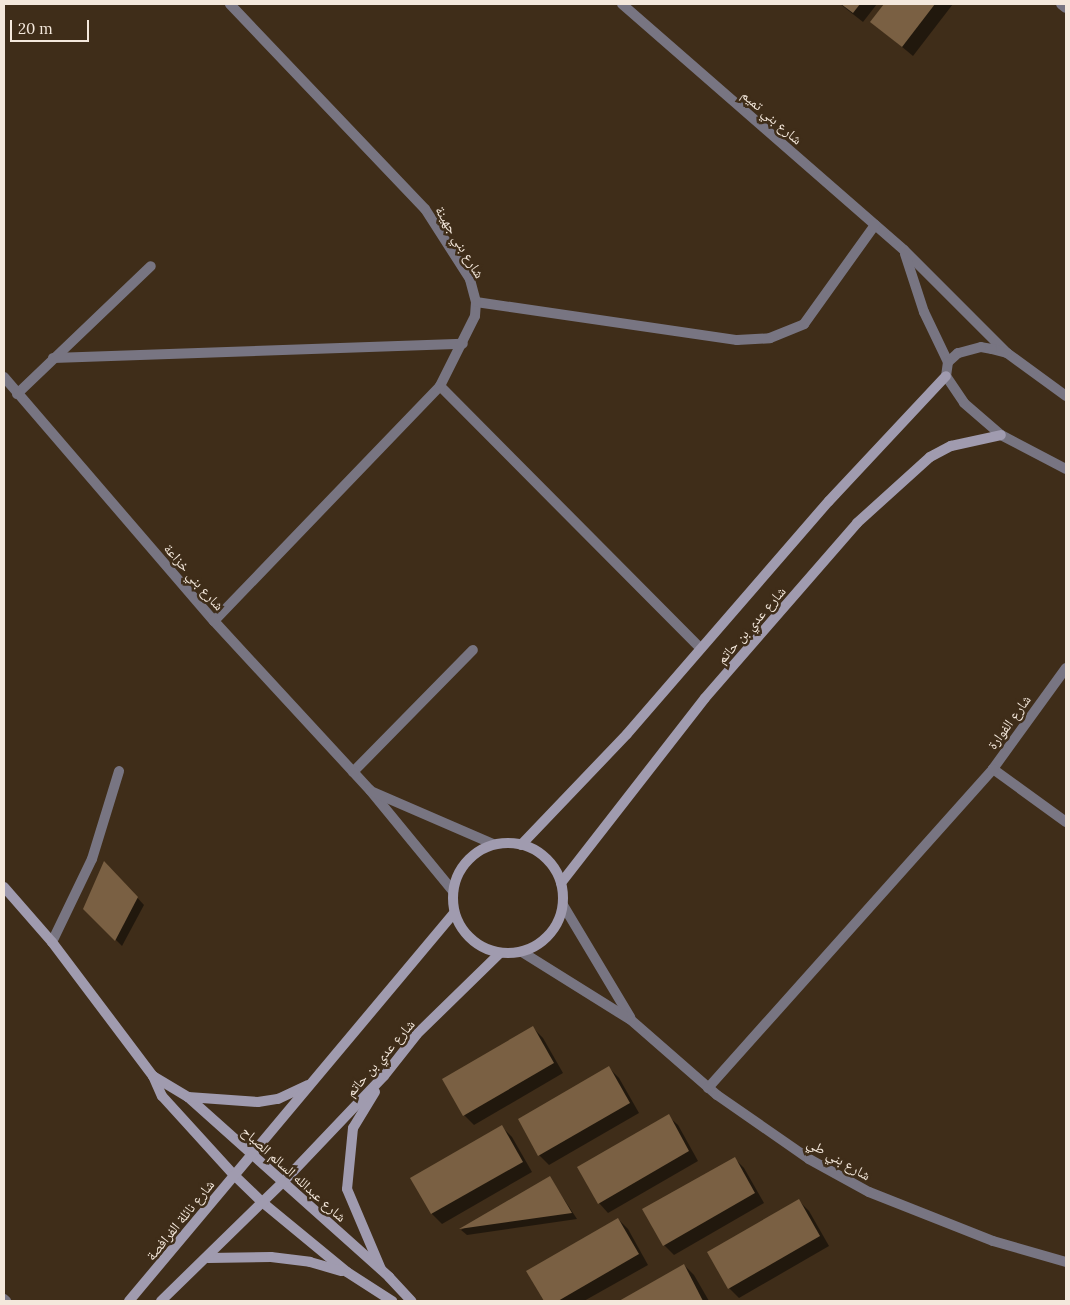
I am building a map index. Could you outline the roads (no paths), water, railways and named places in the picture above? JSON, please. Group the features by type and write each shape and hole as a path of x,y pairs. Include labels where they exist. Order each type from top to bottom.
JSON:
{"street":[{"name":"شارع بني جهينة","path":"214,621 440,386 463,344 475,316 476,302 470,279 425,209 230,4"},
{"name":"شارع بني تميم","path":"622,4 904,250 1006,354"},
{"path":"1061,4 1066,8"},
{"path":"476,302 737,340 770,338 804,324 875,225"},
{"path":"904,250 924,312 948,362 946,376 964,403 1001,435 1066,469"},
{"path":"17,394 151,266"},
{"path":"53,358 463,344"},
{"path":"948,362 958,353 981,347 1006,354 1066,396"},
{"name":"شارع عدي بن حاتم","path":"520,845 627,734 829,502 946,376"},
{"name":"شارع بني خزاعة","path":"4,377 214,621 370,790 453,891"},
{"path":"440,386 700,648"},
{"name":"شارع عدي بن حاتم","path":"561,883 705,698 857,523 930,457 951,446 1001,435"},
{"path":"353,772 473,650"},
{"name":"شارع الفوارة","path":"1066,668 993,769 1066,822"},
{"path":"708,1088 993,769"},
{"path":"52,942 92,859 119,771"},
{"name":"شارع بني خزاعة","path":"370,790 493,844"},
{"path":"493,844 520,845 544,856 561,883 563,905 549,934 522,952 500,953 471,940 454,913 453,891 466,862 493,844"},
{"name":"شارع عبدالله السالم الصباح","path":"4,887 52,942 152,1076 168,1103 234,1174 262,1202 347,1272 392,1301"},
{"name":"شارع بني طي","path":"563,905 631,1020"},
{"path":"250,1154 454,913"},
{"name":"شارع بني طي","path":"522,952 631,1020 708,1088 809,1159 869,1192 993,1241 1066,1262"},
{"name":"شارع عدي بن حاتم","path":"282,1183 384,1076 418,1034 500,953"},
{"name":"شارع عبدالله السالم الصباح","path":"152,1076 188,1097 382,1272 411,1301"},
{"path":"382,1272 347,1189 354,1128 384,1076"},
{"path":"188,1097 258,1102 278,1099 311,1084"},
{"name":"شارع نائلة الفرافصة","path":"129,1301 182,1241 250,1154"},
{"path":"162,1301 208,1258 282,1183"},
{"path":"208,1258 271,1257 310,1262 347,1272"}]}
